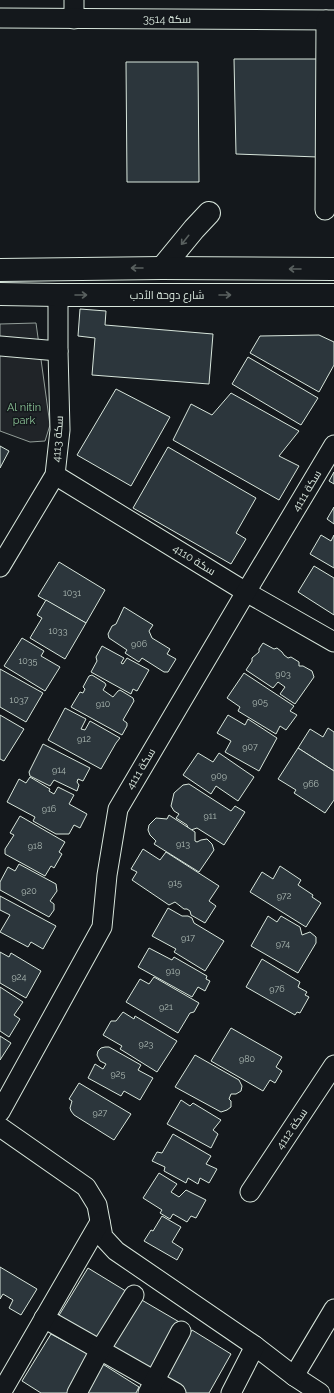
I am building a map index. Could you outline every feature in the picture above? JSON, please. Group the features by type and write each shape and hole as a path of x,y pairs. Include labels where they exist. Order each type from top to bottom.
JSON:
{"main road":[{"path":"162,268 209,213"},
{"path":"0,270 162,268 334,269"},
{"name":"شارع دوحة الأدب","path":"0,294 334,296"}],"street":[{"path":"74,0 74,19"},
{"name":"سكة 3514","path":"0,18 330,20"},
{"path":"325,210 330,20"},
{"name":"سكة 4113","path":"0,567 55,475 60,430 58,295"},
{"path":"0,346 58,351"},
{"name":"سكة 4111","path":"0,1112 102,927 106,875 118,809 334,445"},
{"name":"سكة 4110","path":"55,475 246,592 334,642"},
{"name":"سكة 4112","path":"250,1192 334,1065"},
{"path":"0,1127 86,1187 97,1205 103,1237 116,1251 256,1346 294,1376 320,1393"},
{"path":"1,1393 100,1222"},
{"path":"77,1393 100,1350 134,1295"},
{"path":"294,1376 334,1308"},
{"path":"44,1318 100,1350 152,1387 176,1393"},
{"path":"152,1387 181,1331"},
{"path":"231,1393 256,1346"}],"green space":[{"name":"Al nitin park","path":"36,323 50,425 45,441 30,442 0,431 0,324"}],"building":[{"path":"234,59 321,59 318,157 236,154"},
{"path":"126,62 198,62 199,182 127,182"},
{"path":"80,309 106,311 105,325 213,334 209,384 92,375 95,338 78,336"},
{"path":"319,335 334,342 334,365 319,392 250,353 260,336"},
{"path":"248,357 318,398 301,425 232,384"},
{"path":"116,389 170,417 131,486 77,455"},
{"path":"231,393 299,431 279,456 299,466 279,500 173,440 191,404 212,415"},
{"path":"0,446 9,451 0,468"},
{"path":"168,447 256,498 236,533 246,539 231,564 133,508"},
{"path":"334,472 334,484 329,481"},
{"path":"334,507 334,524 327,519"},
{"path":"321,535 331,541 334,535 334,568 310,554"},
{"path":"59,562 105,590 86,623 38,596"},
{"path":"314,566 334,578 334,615 298,592"},
{"path":"46,600 86,623 65,659 30,638 42,618 37,615"},
{"path":"124,607 153,625 149,631 152,638 170,649 167,654 176,659 168,672 164,672 142,658 139,662 125,653 127,650 109,638 108,634 112,626 116,624"},
{"path":"22,638 44,651 41,656 60,667 45,691 4,666"},
{"path":"263,643 274,649 277,648 288,658 291,657 299,662 299,666 303,666 312,671 314,677 295,704 280,694 285,687 278,682 273,688 246,670 252,661 252,658 259,652 259,649"},
{"path":"102,646 124,658 121,663 123,664 127,658 149,670 137,691 133,689 131,694 91,672 97,661 96,657"},
{"path":"0,669 43,693 26,722 0,707"},
{"path":"244,673 294,706 290,711 297,715 286,730 280,726 276,734 238,711 240,707 227,698"},
{"path":"92,675 105,683 106,685 103,690 113,697 120,690 133,698 134,701 123,720 127,723 127,726 122,735 71,707 80,692 83,693 85,689 83,687 89,676"},
{"path":"65,708 86,719 81,729 85,730 90,721 120,738 101,769 48,740"},
{"path":"0,715 24,729 4,761 0,759"},
{"path":"228,715 245,725 248,719 277,738 259,771 225,752 231,741 217,733"},
{"path":"328,728 334,732 334,771 298,748 310,729 323,737"},
{"path":"43,744 90,768 83,781 78,779 77,782 79,785 77,791 54,780 50,786 30,776 29,772"},
{"path":"298,748 334,771 334,800 325,813 294,793 296,790 278,779"},
{"path":"198,753 213,762 219,753 254,777 238,801 216,786 211,794 183,775"},
{"path":"30,777 50,789 49,791 54,794 58,787 74,795 69,804 87,814 80,828 74,825 69,834 56,834 33,821 35,817 7,802 19,779 26,783"},
{"path":"189,784 231,811 235,806 245,812 224,845 197,828 191,830 187,825 176,818 179,814 174,811 171,806 174,793 183,785"},
{"path":"169,815 195,832 195,841 197,842 207,839 212,844 214,850 199,872 154,844 156,841 150,835 148,830 149,825 156,818 167,819"},
{"path":"20,816 65,842 59,852 62,854 54,868 51,866 45,876 5,854 5,849 14,835 10,833"},
{"path":"143,849 160,860 166,852 219,886 209,901 216,906 205,923 191,915 190,911 187,909 184,909 175,902 169,905 132,880 137,872 131,869"},
{"path":"19,864 56,884 57,891 50,901 54,904 54,910 49,917 0,890 0,882 8,867 15,871"},
{"path":"280,866 301,880 298,885 313,895 312,897 321,903 306,927 250,892 262,872 273,879"},
{"path":"0,896 56,926 43,949 31,942 28,947 0,932 10,915 0,910"},
{"path":"168,908 182,916 192,918 194,923 224,941 205,971 174,952 176,949 152,936"},
{"path":"268,916 277,922 281,916 300,927 302,935 310,932 316,937 316,943 298,973 251,946"},
{"path":"149,948 172,960 174,957 207,976 206,979 210,981 205,991 198,987 192,997 138,967"},
{"path":"0,952 9,957 11,953 41,971 26,998 0,983"},
{"path":"262,959 300,982 298,987 307,992 305,995 309,997 300,1013 297,1012 295,1015 246,987"},
{"path":"154,977 199,1003 194,1012 190,1013 178,1033 126,1002 140,979 149,984"},
{"path":"0,987 23,1002 14,1015 20,1019 9,1037 0,1031"},
{"path":"123,1012 134,1019 135,1016 177,1041 157,1072 120,1049 122,1046 103,1035 111,1021 116,1021"},
{"path":"231,1028 282,1057 276,1067 282,1071 275,1083 270,1080 263,1091 211,1061"},
{"path":"0,1036 11,1043 0,1060"},
{"path":"109,1047 141,1065 138,1070 153,1078 140,1100 124,1091 121,1096 88,1078 95,1064 103,1069 106,1064 100,1061 97,1055 101,1048"},
{"path":"195,1055 239,1080 242,1086 241,1091 236,1094 231,1094 229,1099 231,1101 231,1107 227,1110 221,1112 175,1087"},
{"path":"79,1083 131,1114 114,1140 74,1115 71,1111 70,1108 72,1101 69,1099"},
{"path":"181,1100 190,1106 193,1103 221,1120 213,1130 218,1134 211,1148 167,1124"},
{"path":"173,1134 211,1156 206,1164 217,1169 209,1183 200,1178 198,1184 188,1178 186,1183 164,1171 165,1167 152,1161 157,1152 162,1153"},
{"path":"159,1173 177,1184 171,1192 179,1197 186,1190 206,1200 196,1218 191,1216 187,1222 173,1214 170,1219 160,1213 162,1210 143,1198"},
{"path":"162,1216 181,1227 172,1242 183,1249 177,1260 144,1241 151,1230 153,1231"},
{"path":"0,1267 37,1289 21,1315 9,1308 13,1300 3,1294 0,1299"},
{"path":"88,1268 129,1293 99,1342 58,1317"},
{"path":"140,1299 181,1323 151,1371 110,1348"},
{"path":"192,1330 231,1354 209,1393 185,1393 162,1379"},
{"path":"51,1334 92,1356 69,1393 41,1393 22,1381"},
{"path":"101,1363 139,1387 136,1393 80,1393"}]}
